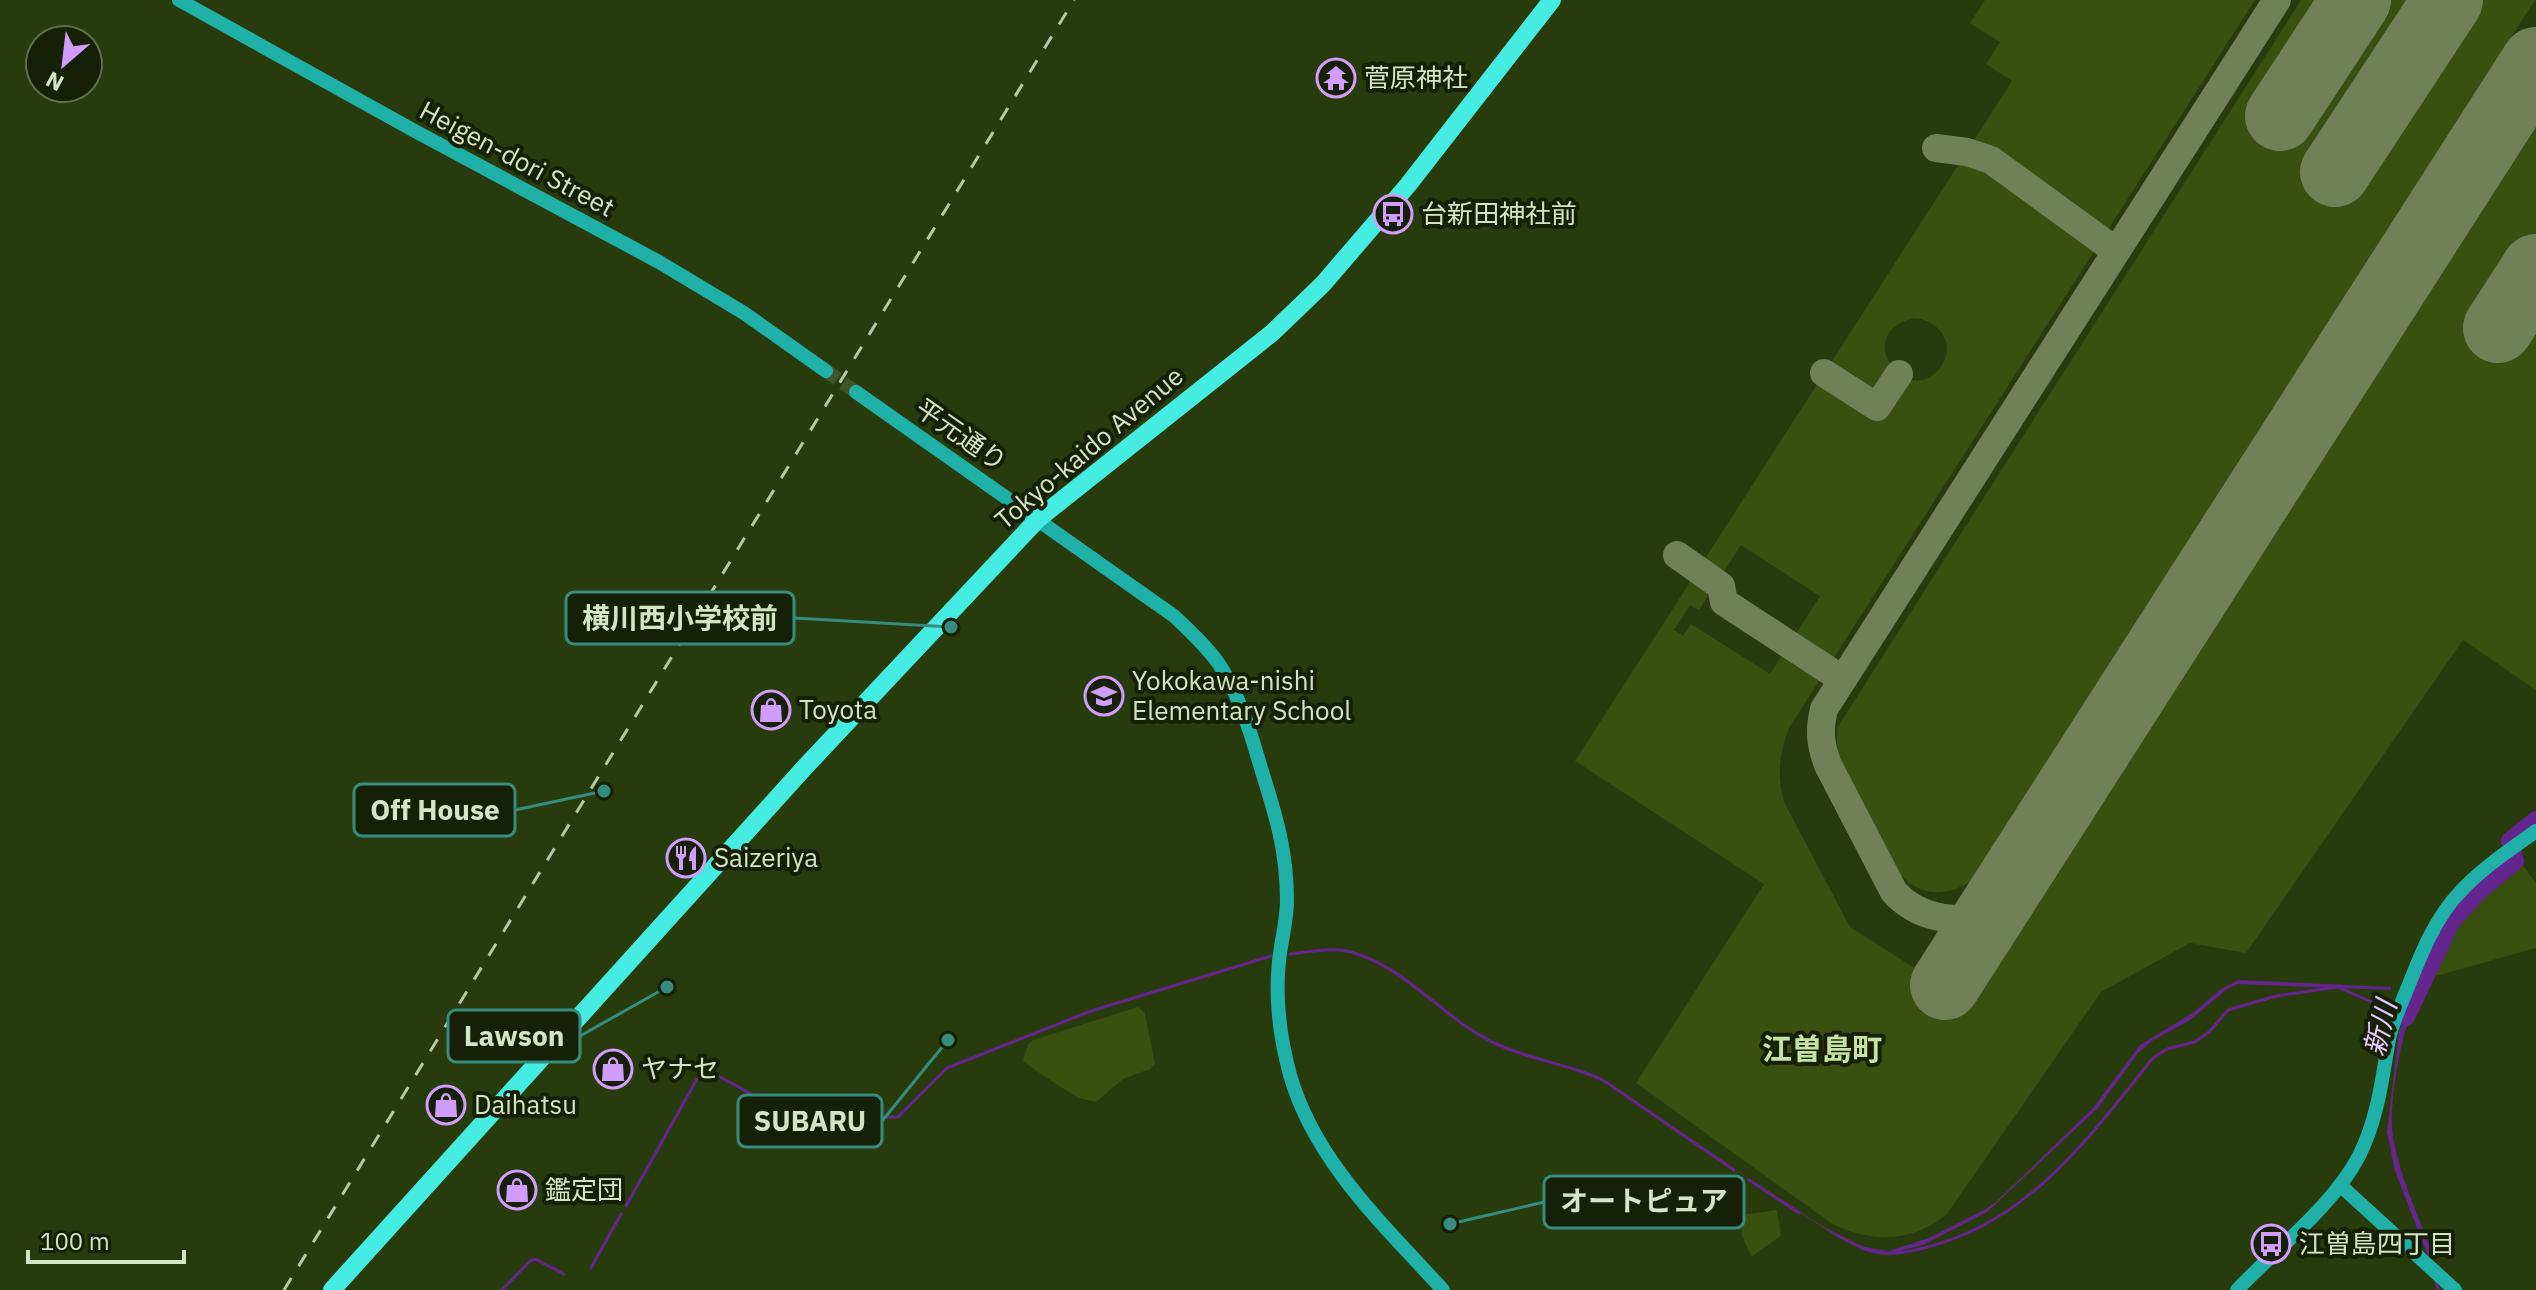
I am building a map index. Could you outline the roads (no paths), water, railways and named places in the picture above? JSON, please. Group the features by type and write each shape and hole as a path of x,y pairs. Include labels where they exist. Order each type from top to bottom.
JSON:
{"highway":[{"name":"Tokyo-kaido Avenue","path":"332,1290 805,767 1038,519 1272,333 1308,299 1408,185 1552,0"}],"street":[{"name":"Heigen-dori Street","path":"184,1 413,130 659,262 744,313 826,371"},
{"name":"平元通り","path":"856,392 1174,616 1218,663 1251,731 1280,824 1286,864 1287,904 1278,999 1280,1033 1291,1078 1307,1120 1340,1175 1443,1290"},
{"path":"2237,1290 2340,1185 2358,1159 2370,1132 2395,1019 2424,947 2446,910 2490,864 2536,831"},
{"path":"2340,1185 2455,1290"}],"waterway":[{"name":"新川","path":"2406,1017 2451,922 2480,890 2515,861 2510,841 2536,820"},
{"path":"1290,954 1336,950 1372,960 1391,970 1481,1036 1514,1051 1581,1071 1606,1082 1734,1170"},
{"path":"883,1117 898,1117 947,1068 1091,1011 1271,956"},
{"path":"1862,1248 1887,1253 1920,1249 1965,1234 1998,1217 2055,1172 2153,1058 2167,1049 2195,1042 2209,1032 2228,1010 2276,996 2338,987 2392,1011"},
{"path":"626,1206 697,1079 711,1072 804,1123 815,1121"},
{"path":"1749,1180 1799,1213"},
{"path":"591,1268 621,1214"},
{"path":"502,1290 535,1259 564,1274"},
{"name":"新川","path":"2436,1280 2438,1290"}],"tunnel":[{"path":"826,371 856,392"}],"railway":[{"path":"284,1290 1074,0"}],"place":[{"name":"菅原神社","path":"1336,78"},
{"name":"台新田神社前","path":"1393,214"},
{"name":"横川西小学校前","path":"951,627"},
{"name":"Yokokawa-nishi Elementary School","path":"1104,696"},
{"name":"Toyota","path":"771,710"},
{"name":"Off House","path":"604,791"},
{"name":"Saizeriya","path":"686,858"},
{"name":"Lawson","path":"667,987"},
{"name":"SUBARU","path":"948,1040"},
{"name":"ヤナセ","path":"613,1069"},
{"name":"Daihatsu","path":"446,1105"},
{"name":"鑑定団","path":"517,1190"},
{"name":"オートピュア","path":"1450,1224"},
{"name":"江曽島四丁目","path":"2271,1244"}],"district":[{"name":"江曽島町","path":"1822,1050"}]}
